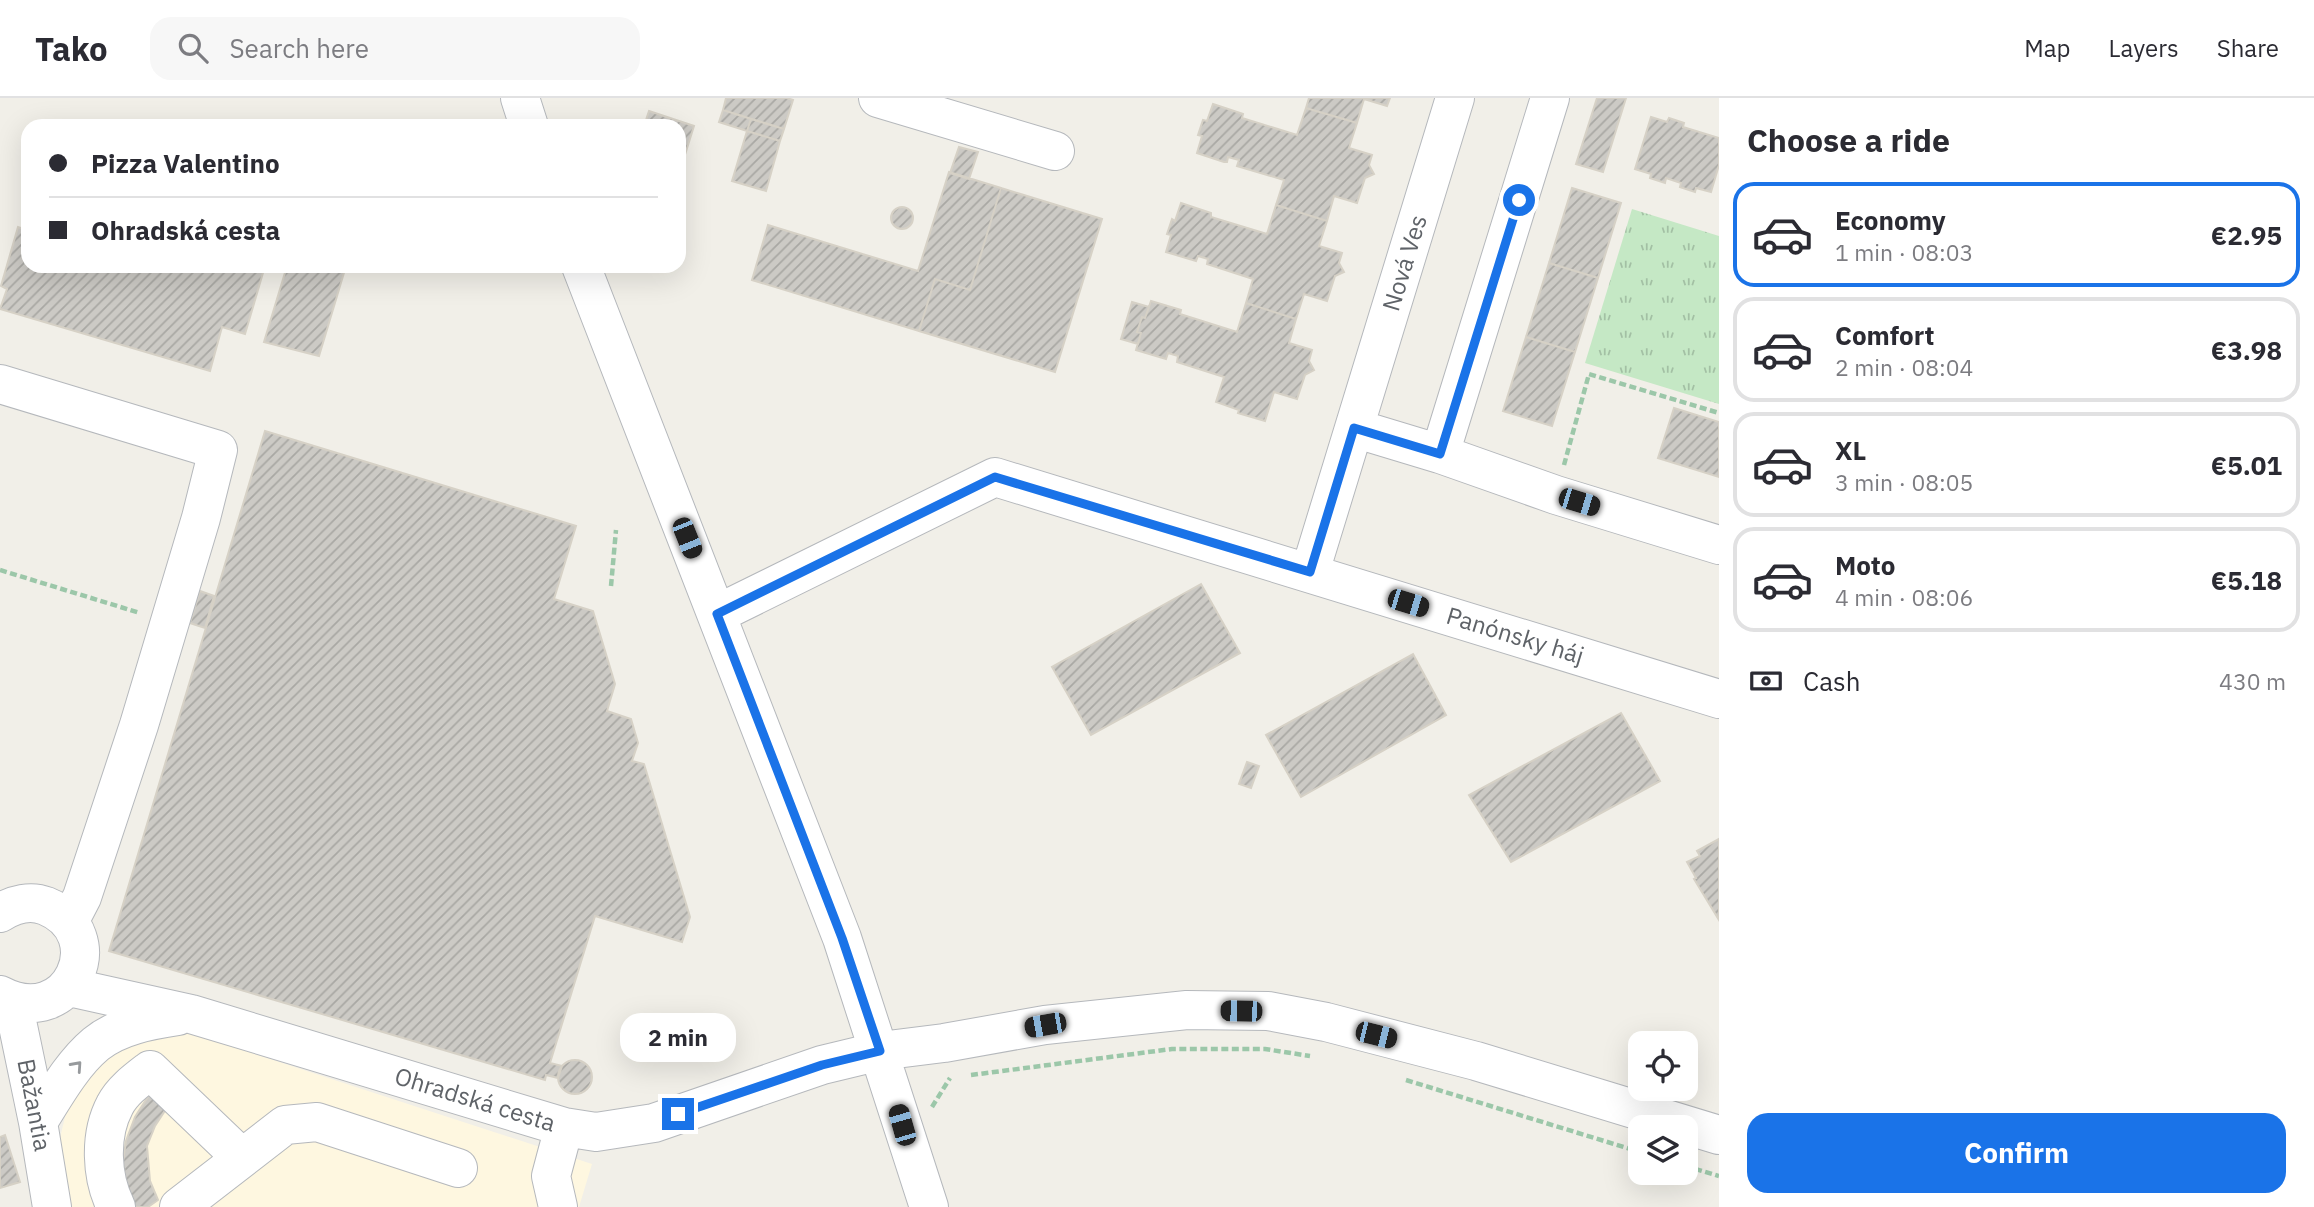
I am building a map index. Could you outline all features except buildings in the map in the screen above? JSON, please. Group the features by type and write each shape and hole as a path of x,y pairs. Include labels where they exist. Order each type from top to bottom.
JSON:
{"street":[{"path":"520,98 527,119"},
{"path":"878,98 1055,151"},
{"name":"Nová Ves","path":"1349,444 1455,98"},
{"path":"1440,454 1550,98"},
{"path":"584,273 842,938 929,1207"},
{"path":"0,384 218,450 201,518 139,724 82,897 69,922"},
{"path":"1310,572 1349,444 1440,454 1556,495 1719,545"},
{"name":"Panónsky háj","path":"717,614 995,477 1719,699"},
{"path":"0,913 25,903 41,904 57,911 69,922 77,936 80,953 78,969 69,987 53,999 34,1005 7,999"},
{"name":"Ohradská cesta","path":"69,987 191,1014 564,1127 596,1132 654,1123 822,1065 880,1051 1045,1025 1187,1010 1268,1012 1326,1022 1476,1061 1719,1135"},
{"name":"Bažantia","path":"7,999 38,1122 52,1207"},
{"path":"38,1122 63,1082 97,1044 121,1030 191,1014"},
{"path":"116,1207 110,1195 104,1160 105,1128 116,1103 135,1081 150,1070 242,1158"},
{"path":"179,1207 285,1125 317,1122 458,1168"},
{"path":"558,1207 551,1176 564,1127"}],"path":[{"path":"1556,495 1589,374 1719,413"},
{"path":"611,586 616,530"},
{"path":"0,570 144,614"},
{"path":"941,1071 950,1078 1172,1049 1265,1049 1318,1057"},
{"path":"1397,1077 1628,1148"},
{"path":"931,1108 950,1078"},
{"path":"1698,1170 1719,1176"}],"shaded area":[{"path":"181,1030 592,1164 579,1207 72,1207 58,1146 72,1088 118,1043"}],"green space":[{"path":"1632,209 1719,236 1719,404 1585,363"}],"route":[{"path":"678,1114 822,1065 880,1051 842,938 717,614 995,477 1310,572 1354,428 1440,454 1519,200"}]}
